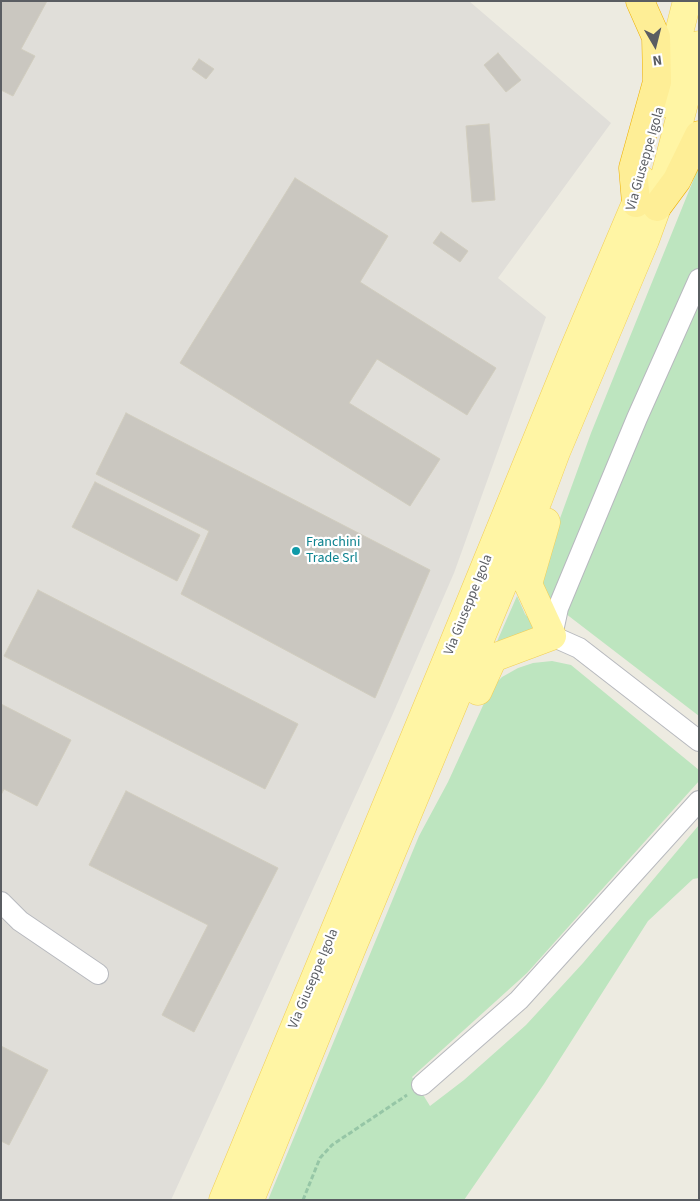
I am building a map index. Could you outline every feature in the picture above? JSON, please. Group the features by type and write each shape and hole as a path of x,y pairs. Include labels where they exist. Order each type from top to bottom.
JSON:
{"highway":[{"path":"640,1 656,37 657,82 633,168 646,205 677,180 699,135"}],"main road":[{"name":"Via Giuseppe Igola","path":"250,1200 355,941 434,755 556,452 645,240 646,205 687,1"},
{"name":"Via Giuseppe Igola","path":"223,1200 574,349 646,205 699,45"},
{"path":"434,755 457,734 493,658 552,636 528,584 547,521 538,500"}],"street":[{"path":"699,279 637,418 558,608 552,636 578,648 699,741"},
{"path":"422,1085 519,1000 699,801"},
{"path":"1,902 20,921 98,974"}],"path":[{"path":"303,1200 320,1158 332,1145 422,1085"}],"shaded area":[{"path":"1,1 469,1 611,123 498,278 546,317 454,573 391,718 171,1200 1,1200"}],"green space":[{"path":"699,166 699,716 544,597 542,568 591,433"},
{"path":"517,596 525,614 536,626 530,637 495,646"},
{"path":"552,661 571,665 699,770 699,781 527,973 412,1077 430,1106 464,1080 526,1025 583,963 699,825 699,878 693,879 648,921 544,1084 464,1200 268,1200 419,836 448,782 491,688 502,677 518,668 533,663"}],"building":[{"path":"1,1 47,1 21,49 35,56 13,96 1,90"},
{"path":"498,53 521,80 506,92 484,65"},
{"path":"199,59 214,69 206,79 192,69"},
{"path":"489,124 495,200 472,202 466,126"},
{"path":"295,178 388,236 360,282 496,368 467,415 377,359 349,403 440,459 410,506 180,363"},
{"path":"441,232 468,251 460,262 433,243"},
{"name":"Franchini Trade Srl","path":"126,413 430,570 375,698 181,594 209,531 96,474"},
{"path":"95,482 200,535 177,581 72,527"},
{"path":"38,590 298,724 265,789 4,656"},
{"path":"1,704 71,740 37,806 4,789 1,795"},
{"path":"126,791 278,868 194,1032 162,1015 208,925 89,865"},
{"path":"1,1046 48,1070 9,1145 1,1141"}],"place":[{"name":"Franchini Trade Srl","path":"296,551"}]}
